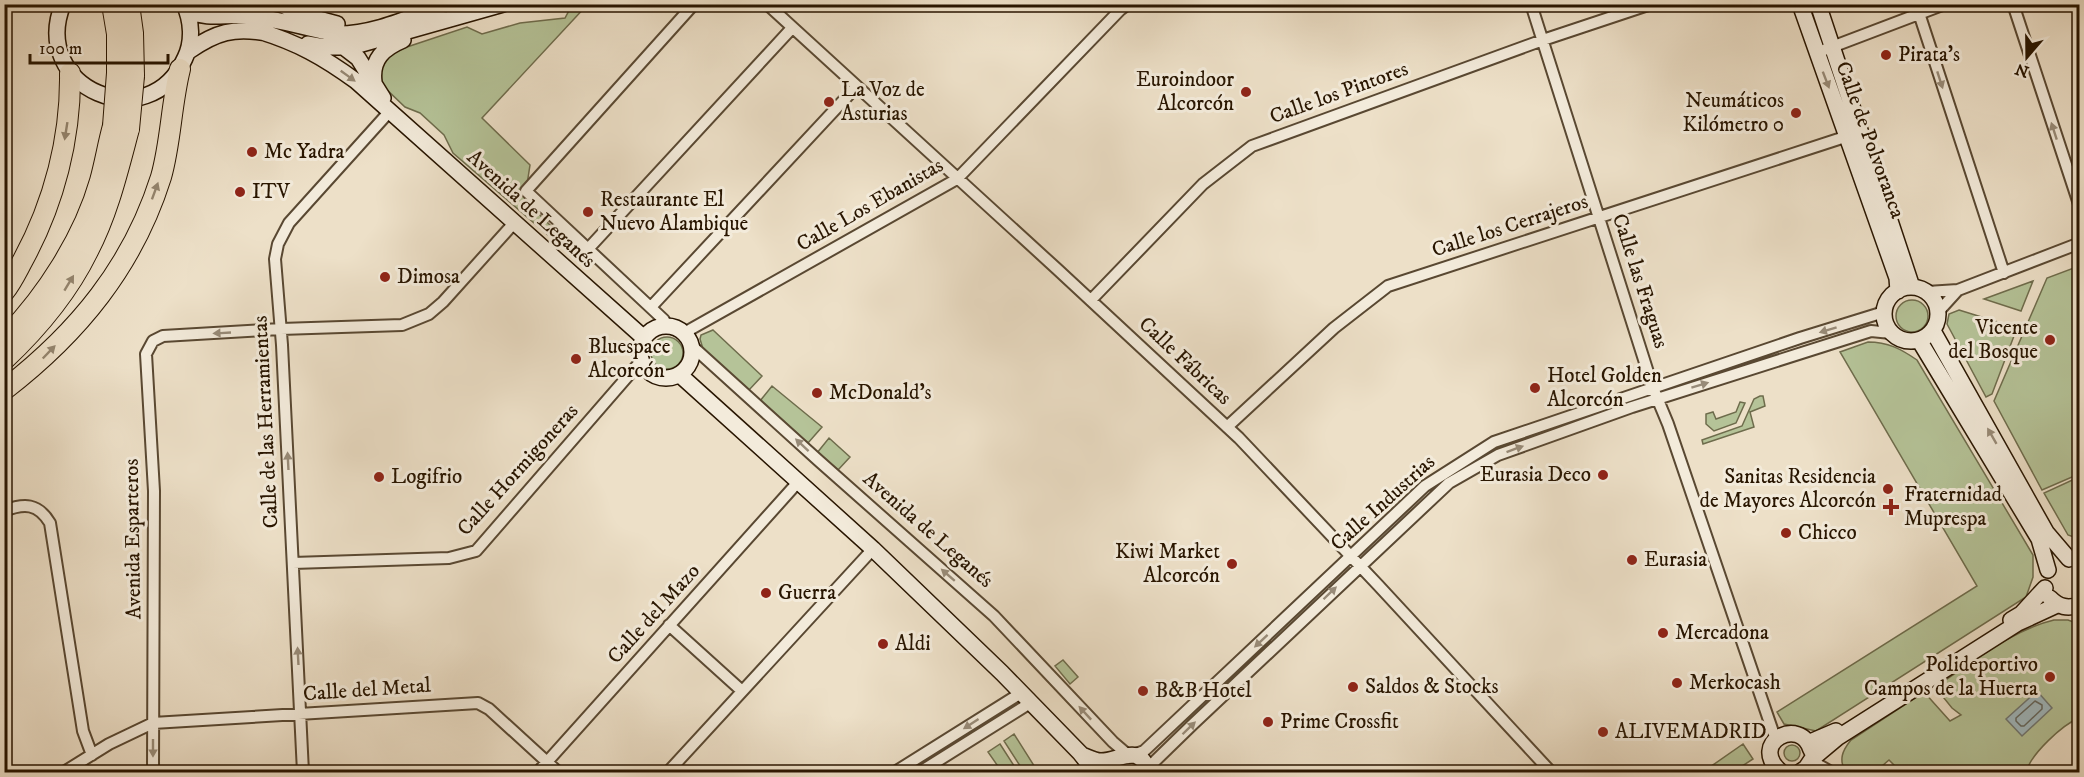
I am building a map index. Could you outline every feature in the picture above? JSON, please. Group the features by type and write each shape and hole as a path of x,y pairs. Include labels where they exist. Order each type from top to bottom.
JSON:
{"highway":[{"path":"112,4 126,74"},
{"path":"4,360 24,341 58,301 89,251 114,187 126,74 133,33 129,4"},
{"path":"4,390 38,364 81,320 116,275 145,219 161,176 180,69"},
{"path":"4,292 32,243 49,202 63,157 70,105 70,73"},
{"path":"4,339 45,291 75,243 121,128"}],"street":[{"path":"63,4 58,18 57,37 61,56 70,73 89,90 113,99 139,98 163,88 180,69 189,51 191,31 186,8"},
{"path":"281,4 300,14 340,25 371,25 405,18"},
{"path":"186,8 201,16 246,16 338,34 351,34 370,31 447,4"},
{"path":"189,51 206,39 225,31 259,32 284,36 320,47 345,47 503,4"},
{"name":"Avenida de Leganés","path":"663,326 664,320 651,307 526,191 694,4"},
{"name":"Calle Fábricas","path":"768,4 1227,427 1551,772"},
{"name":"Calle Los Ebanistas","path":"688,339 957,179 1128,4"},
{"name":"Calle las Fraguas","path":"1531,4 1653,388 1668,424 1773,732 1779,737"},
{"name":"Calle los Pintores","path":"1091,300 1203,184 1252,146 1543,40 1651,4"},
{"name":"Calle de Polvoranca","path":"1800,4 1897,278 1912,290"},
{"name":"Calle de Polvoranca","path":"1818,4 1912,290"},
{"path":"1816,52 1917,9 1945,4"},
{"path":"2013,4 2079,207"},
{"path":"1917,9 2004,273"},
{"path":"274,21 329,39 345,47"},
{"path":"375,87 373,72 380,53 442,22"},
{"path":"588,249 792,27"},
{"name":"Avenida de Leganés","path":"259,32 281,38 324,58 356,81 644,338"},
{"name":"Avenida de Leganés","path":"345,47 358,58 387,102 390,111"},
{"path":"651,307 856,87"},
{"name":"Calle de las Herramientas","path":"303,772 281,329 275,259 282,233 289,223 390,111"},
{"name":"Calle los Cerrajeros","path":"1227,427 1334,328 1388,286 1848,136"},
{"path":"281,329 402,325 429,314 443,302 514,223"},
{"path":"1912,290 1936,304 1937,322 1933,331 1920,340 1903,340 1891,333 1886,324 1884,312 1891,297 1912,290 1959,290 2079,243"},
{"path":"1938,312 1959,290"},
{"name":"Calle Industrias","path":"1125,755 1144,751 1434,479 1494,442 1884,312"},
{"path":"663,326 676,328 688,339 692,360 680,375 661,378 653,375 641,361 641,345 644,338 654,329 663,326"},
{"name":"Avenida Esparteros","path":"153,772 154,491 146,354 153,341 163,336 281,329"},
{"name":"Calle Industrias","path":"1149,771 1177,740 1449,483 1498,455 1657,399 1871,331 1891,333"},
{"path":"1933,331 2046,532 2074,560"},
{"name":"Avenida de Leganés","path":"688,339 819,461 994,616 1125,755"},
{"path":"1920,340 2039,539 2048,570"},
{"name":"Calle Hormigoneras","path":"293,563 449,558 476,551 641,361"},
{"path":"680,375 873,549 1026,698 1080,753 1095,772"},
{"name":"Calle del Mazo","path":"538,772 799,481"},
{"path":"4,511 19,505 28,505 45,514 50,523 81,721 92,755"},
{"path":"668,772 873,549"},
{"path":"2074,560 2056,562 2048,570 2045,588 2050,599 2079,616"},
{"path":"1808,743 1833,733 2021,614 2045,588"},
{"path":"1800,772 1837,738 2018,623 2060,606 2071,608 2079,605"},
{"path":"669,625 742,691"},
{"path":"895,772 1026,698"},
{"path":"920,772 1026,698"},
{"name":"Calle del Metal","path":"153,723 478,703 489,709 558,772"},
{"path":"64,772 122,737 153,723"},
{"path":"1774,770 1770,750 1779,737 1790,733 1797,734 1808,743 1811,760 1831,772"},
{"path":"1080,753 1094,760 1103,761 1125,755 1140,758 1149,771"},
{"path":"1104,772 1107,764 1125,755"}],"green space":[{"path":"572,5 587,5 482,118 530,165 526,191 529,204 564,239 563,248 453,153 444,135 420,113 405,107 382,85 379,69 389,53 467,27 482,34 520,23 565,18"},
{"name":"Vicente del Bosque","path":"2079,266 2079,474 2042,490 1994,401 2047,278"},
{"path":"2033,281 2021,311 1984,299"},
{"path":"1912,300 1924,304 1928,316 1924,328 1912,332 1900,328 1896,316 1900,304"},
{"path":"1959,310 2017,328 1992,394 1986,397 1947,324 1949,314"},
{"path":"713,330 762,376 749,390 703,349 701,335"},
{"path":"667,337 678,342 683,353 678,364 667,369 656,364 651,353 656,342"},
{"path":"1868,342 1894,347 1917,360 2033,555 2033,577 2026,597 1816,731 1784,724 1777,712 1977,586 1840,352"},
{"path":"772,386 822,427 808,443 760,401"},
{"path":"1763,396 1765,406 1750,412 1754,427 1703,444 1702,440 1742,426 1754,399"},
{"path":"1740,402 1745,403 1736,423 1714,431 1706,424 1706,414 1713,412 1716,419 1736,412"},
{"path":"829,438 850,457 838,470 817,453"},
{"path":"2079,477 2079,539 2068,535 2044,493"},
{"path":"2054,620 2068,620 2079,624 2079,718 2048,741 2034,757 2026,772 1901,772 1889,760 1875,772 1845,772 1842,755 1851,740 1924,692 1950,721 1961,715 1952,708 1935,687 2007,639"},
{"path":"1063,660 1078,677 1070,684 1055,666"},
{"path":"1014,734 1038,772 1024,772 1004,741"},
{"path":"1000,744 1018,772 1002,772 988,752"},
{"path":"1743,744 1753,759 1733,772 1714,772 1710,767"},
{"path":"1792,745 1798,747 1800,753 1798,759 1792,761 1786,759 1784,753 1786,747"}],"water":[{"path":"2037,691 2052,708 2022,736 2006,719"}],"place":[{"name":"Pirata's","path":"1886,55"},
{"name":"Euroindoor Alcorcón","path":"1246,92"},
{"name":"La Voz de Asturias","path":"829,102"},
{"name":"Neumáticos Kilómetro 0","path":"1796,113"},
{"name":"Mc Yadra","path":"252,152"},
{"name":"ITV","path":"240,192"},
{"name":"Restaurante El Nuevo Alambique","path":"588,212"},
{"name":"Dimosa","path":"385,277"},
{"name":"Vicente del Bosque","path":"2050,340"},
{"name":"Bluespace Alcorcón","path":"576,359"},
{"name":"Hotel Golden Alcorcón","path":"1535,388"},
{"name":"McDonald's","path":"817,393"},
{"name":"Eurasia Deco","path":"1603,475"},
{"name":"Logifrio","path":"379,477"},
{"name":"Sanitas Residencia de Mayores Alcorcón","path":"1888,489"},
{"name":"Fraternidad Muprespa","path":"1891,507"},
{"name":"Chicco","path":"1786,533"},
{"name":"Eurasia","path":"1632,560"},
{"name":"Kiwi Market Alcorcón","path":"1232,564"},
{"name":"Guerra","path":"766,593"},
{"name":"Mercadona","path":"1663,633"},
{"name":"Aldi","path":"883,644"},
{"name":"Polideportivo Campos de la Huerta","path":"2050,677"},
{"name":"Merkocash","path":"1677,683"},
{"name":"Saldos & Stocks","path":"1353,687"},
{"name":"B&B Hotel","path":"1143,691"},
{"name":"Prime Crossfit","path":"1268,722"},
{"name":"ALIVEMADRID","path":"1603,732"}]}
